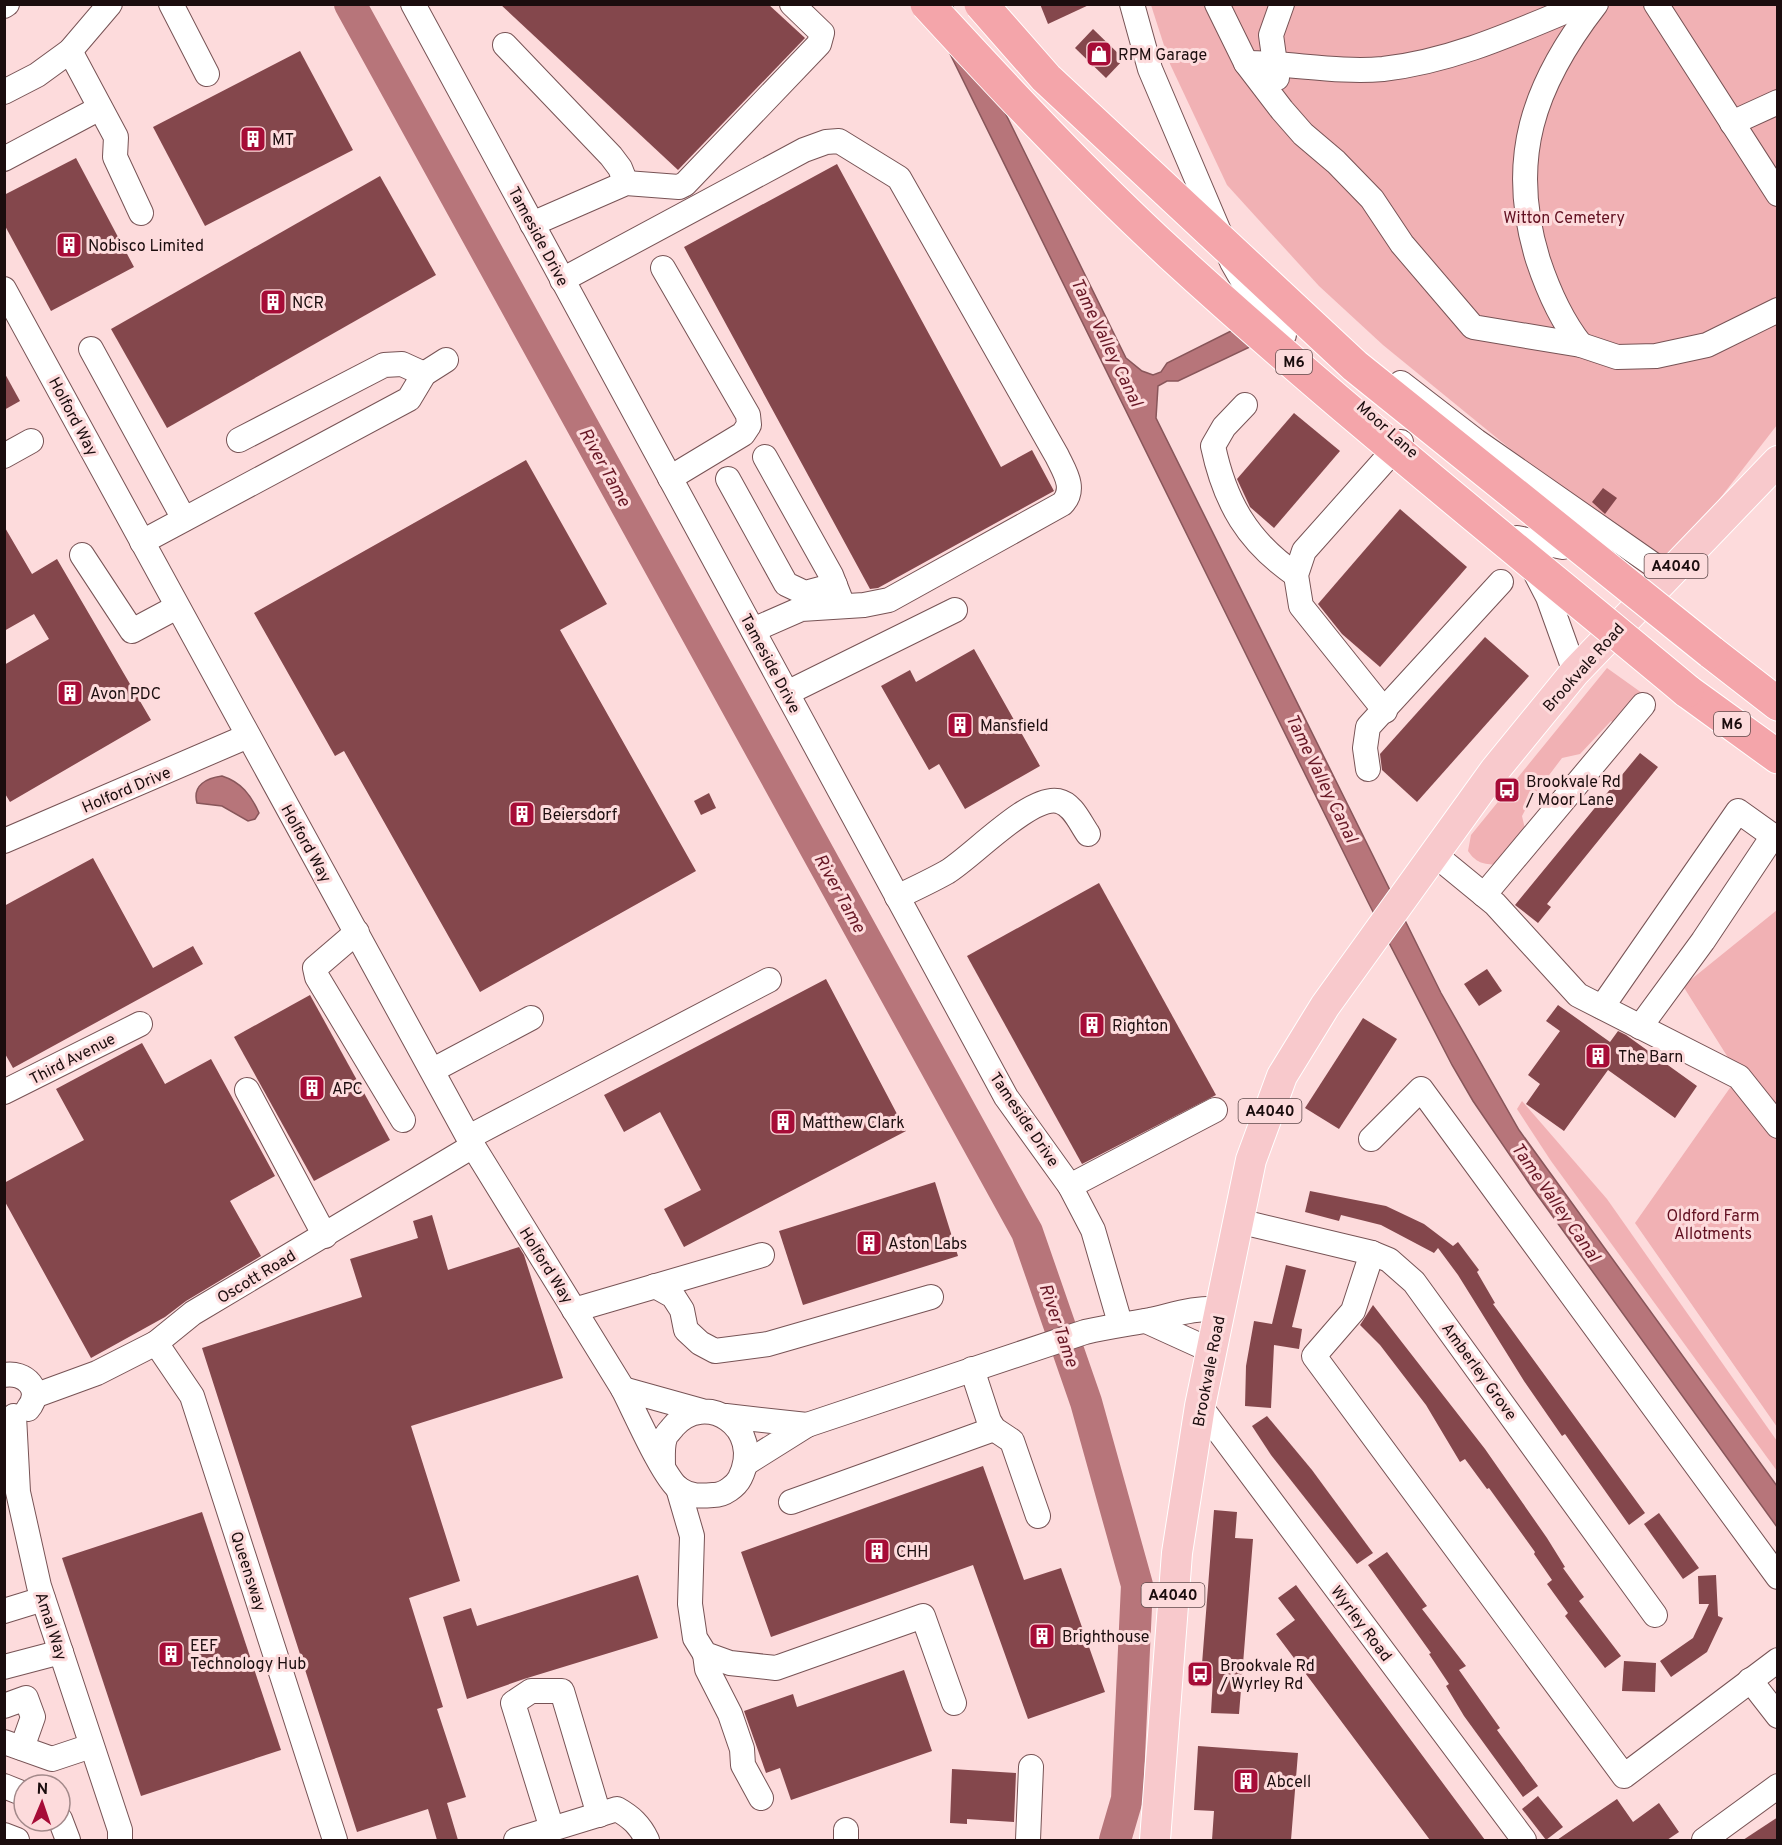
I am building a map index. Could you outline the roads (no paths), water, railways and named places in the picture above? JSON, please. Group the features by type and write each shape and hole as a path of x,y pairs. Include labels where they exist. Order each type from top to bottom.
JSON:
{"highway":[{"name":"M6","path":"927,4 1018,102 1171,254 1329,393 1687,691 1778,758"},
{"name":"M6","path":"981,4 1046,78 1355,366 1778,704"}],"main road":[{"name":"Brookvale Road","path":"1155,1840 1177,1553 1200,1406 1251,1160 1282,1076 1325,1006 1495,770 1575,672 1778,461"}],"street":[{"path":"5,91 37,75 70,51 110,4"},
{"path":"171,4 207,74"},
{"name":"Tameside Drive","path":"413,4 1006,1097 1070,1186 1093,1230 1120,1323"},
{"path":"532,224 626,183 679,187 685,184 782,86 819,44 822,33 792,4"},
{"name":"Moor Lane","path":"1132,4 1150,69 1232,262 1263,316 1401,442 1516,537 1548,597 1575,672"},
{"path":"1218,4 1246,63 1282,110 1303,134 1336,162 1372,199 1402,244 1473,327 1581,345 1617,357 1656,356 1707,345 1778,310"},
{"path":"1282,4 1271,35 1282,110"},
{"path":"1246,63 1382,69 1432,60 1478,48 1583,4"},
{"path":"1581,345 1567,327 1541,268 1527,224 1524,160 1539,99 1566,42 1596,4"},
{"path":"1656,4 1778,194"},
{"path":"505,45 611,156 620,168 626,183"},
{"path":"70,51 116,137 116,158 141,213"},
{"path":"1732,123 1778,102"},
{"path":"4,159 100,108"},
{"path":"562,280 804,150 826,142 844,142 899,178 1057,456 1070,490 1068,498 1062,504 923,583 889,600 864,605 839,595 804,593 786,584 728,479"},
{"name":"Moor Lane","path":"1200,184 1249,249 1348,342 1476,441 1668,575"},
{"path":"663,268 748,415 748,425 742,434 670,478"},
{"name":"Holford Way","path":"4,289 471,1141 622,1389 663,1466"},
{"path":"1263,316 1292,290"},
{"path":"90,349 184,519"},
{"path":"142,542 409,399 424,374 446,360"},
{"path":"239,440 384,365 402,364 424,374"},
{"path":"1245,405 1224,427 1213,446 1219,477 1246,531 1274,560 1296,575"},
{"path":"4,456 31,441"},
{"path":"1385,711 1301,606 1296,575 1304,551 1401,442"},
{"path":"765,456 839,595"},
{"path":"1516,537 1563,547 1578,513"},
{"path":"82,555 132,631 177,607"},
{"path":"1368,769 1365,748 1368,727 1501,582"},
{"path":"753,630 839,595"},
{"path":"787,693 955,610"},
{"path":"1484,895 1643,705"},
{"name":"Holford Drive","path":"4,841 248,736"},
{"path":"897,897 948,872 1013,819 1048,801 1056,800 1071,808 1088,834"},
{"path":"1602,1007 1738,811 1773,836 1703,941 1640,1027"},
{"path":"1434,854 1484,895 1578,995 1739,1077 1778,1126"},
{"path":"357,933 315,968 317,977 403,1119"},
{"name":"Oscott Road","path":"34,1396 97,1373 156,1343 193,1314 332,1232 471,1141 769,980"},
{"path":"433,1070 531,1018"},
{"name":"Third Avenue","path":"4,1092 140,1024"},
{"path":"1371,1139 1421,1089 1778,1577"},
{"path":"247,1090 332,1232"},
{"path":"1070,1186 1215,1110"},
{"name":"Amberley Grove","path":"1238,1221 1372,1253 1389,1260 1414,1282 1655,1615"},
{"path":"1372,1253 1353,1311 1314,1356 1624,1776 1778,1660"},
{"path":"574,1310 762,1255"},
{"path":"655,1286 673,1296 682,1310 686,1329 700,1343 716,1351 768,1344 931,1297"},
{"path":"747,1462 807,1425 1085,1332 1120,1323 1146,1321 1206,1308 1220,1309"},
{"path":"1146,1321 1212,1351"},
{"name":"Queensway","path":"156,1343 192,1396 335,1840"},
{"path":"972,1369 988,1421 994,1429 1011,1441 1038,1516"},
{"path":"4,1375 14,1373 25,1377 32,1385 34,1396 31,1406 24,1413 9,1415"},
{"path":"622,1389 726,1416 807,1425"},
{"name":"Wyrley Road","path":"1200,1406 1524,1840"},
{"path":"702,1411 680,1419 665,1437 663,1466 678,1488 692,1536 690,1604 695,1638 705,1654 707,1669 730,1714 742,1749 744,1765 761,1798"},
{"name":"Amal Way","path":"9,1415 11,1493 43,1599 123,1837"},
{"path":"692,1536 720,1495 738,1483 747,1462 743,1434 726,1416"},
{"path":"791,1502 994,1429"},
{"path":"678,1488 696,1497 720,1495"},
{"path":"4,1611 43,1599"},
{"path":"705,1654 730,1663 776,1668 923,1616 954,1702"},
{"path":"4,1667 61,1652"},
{"path":"1750,1680 1778,1716"},
{"path":"552,1829 513,1703 531,1691 562,1691 608,1812"},
{"path":"4,1706 26,1698 33,1717 13,1745 52,1759 91,1746"},
{"path":"1028,1840 1031,1767"},
{"path":"1704,1840 1778,1786"},
{"path":"516,1840 608,1812 632,1818 647,1840"},
{"path":"4,1835 17,1840"}],"water":[{"name":"Tame Valley Canal","path":"926,5 952,5 1126,358 1142,371 1153,375 1161,372 1167,363 1241,326 1254,345 1178,381 1167,381 1158,386 1156,418 1441,993 1519,1130 1777,1486 1777,1527 1533,1189 1473,1101 1452,1065 1368,902"},
{"path":"222,776 235,782 253,800 259,813 255,819 248,821 222,806 197,803 199,787 206,781"}],"waterway":[{"name":"River Tame","path":"350,4 1027,1232 1086,1402 1137,1585 1127,1799 1115,1840"}],"place":[{"name":"RPM Garage","path":"1099,54"},
{"name":"MT","path":"253,139"},
{"name":"Nobisco Limited","path":"69,245"},
{"name":"NCR","path":"273,302"},
{"name":"Avon PDC","path":"70,693"},
{"name":"Mansfield","path":"960,725"},
{"name":"Brookvale Rd / Moor Lane","path":"1507,790"},
{"name":"Beiersdorf","path":"522,814"},
{"name":"Righton","path":"1092,1025"},
{"name":"The Barn","path":"1598,1056"},
{"name":"APC","path":"312,1088"},
{"name":"Matthew Clark","path":"783,1122"},
{"name":"Aston Labs","path":"869,1243"},
{"name":"CHH","path":"877,1551"},
{"name":"Brighthouse","path":"1042,1636"},
{"name":"EEF Technology Hub","path":"171,1654"},
{"name":"Brookvale Rd / Wyrley Rd","path":"1200,1674"},
{"name":"Abcell","path":"1246,1781"}],"park label":[{"name":"Witton Cemetery","path":"1564,217"},
{"name":"Oldford Farm Allotments","path":"1713,1224"}]}
